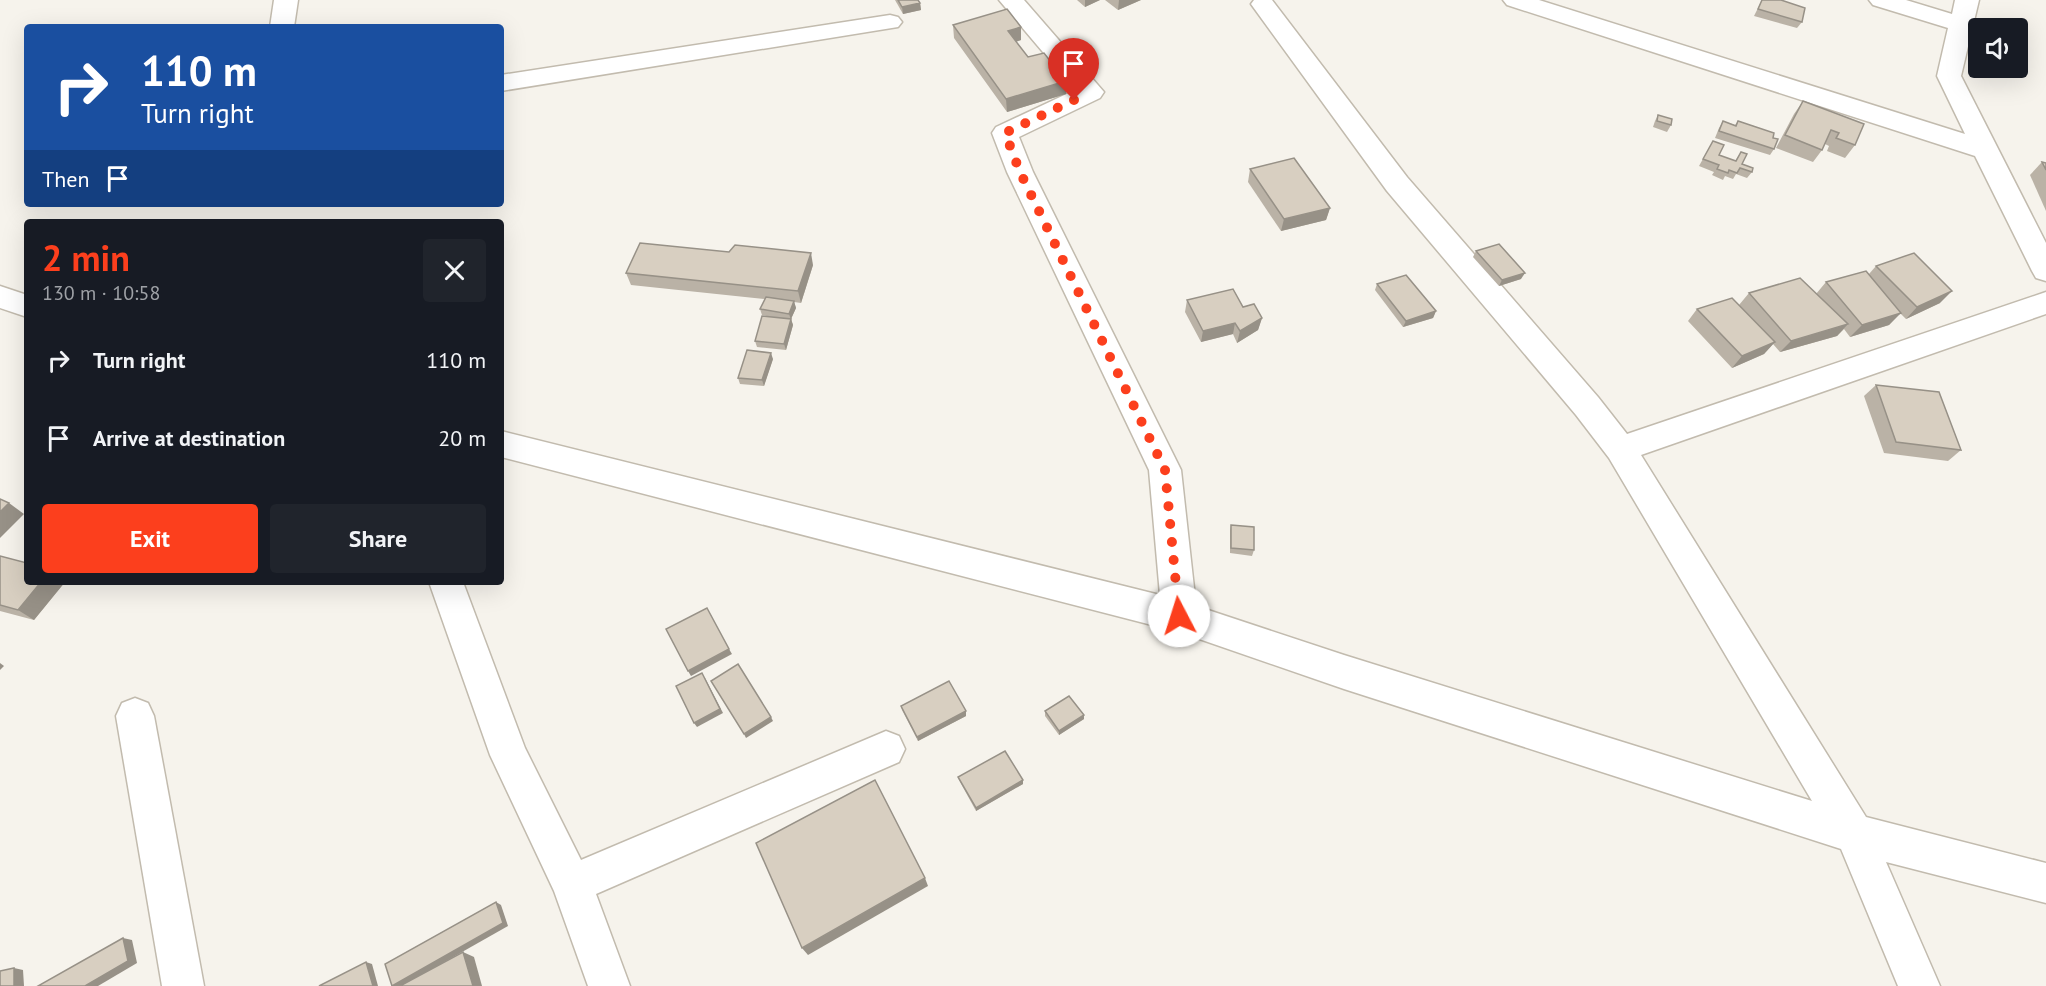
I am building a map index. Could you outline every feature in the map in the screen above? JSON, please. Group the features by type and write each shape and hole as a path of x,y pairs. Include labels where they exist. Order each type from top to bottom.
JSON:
{"street":[{"path":"282,24 286,0"},
{"path":"1011,0 1091,92 1005,133 1020,172 1165,470 1179,616"},
{"path":"1515,0 1986,150"},
{"path":"1881,0 1964,12 1949,76 2046,271"},
{"path":"1263,4 1397,184 1587,406 1620,449 1854,834 1919,986"},
{"path":"504,83 890,22"},
{"path":"0,297 24,305"},
{"path":"1620,449 2046,303"},
{"path":"504,445 1179,616 1344,672 1854,834 2046,883"},
{"path":"447,585 509,755 572,884 609,986"},
{"path":"135,716 183,986"},
{"path":"572,884 886,749"}],"building":[{"path":"898,0 918,0 920,3 902,7"},
{"path":"1762,0 1781,0 1805,8 1802,22 1758,9"},
{"path":"1007,9 1021,27 1008,31 1028,57 1044,53 1066,81 1006,99 953,25"},
{"path":"1803,101 1864,124 1855,145 1836,138 1839,133 1831,130 1822,150 1785,135"},
{"path":"1658,115 1672,119 1671,125 1657,121"},
{"path":"1723,121 1736,126 1738,121 1774,133 1773,138 1778,139 1774,149 1719,131"},
{"path":"1713,141 1724,145 1719,155 1736,161 1741,152 1747,154 1742,164 1753,168 1752,172 1740,168 1737,173 1729,170 1728,173 1717,169 1719,165 1703,159"},
{"path":"1294,158 1330,208 1284,219 1250,169"},
{"path":"640,243 729,252 735,245 811,253 798,291 626,273"},
{"path":"1499,244 1525,273 1502,280 1476,251"},
{"path":"1914,253 1952,291 1917,307 1876,266"},
{"path":"1866,271 1901,313 1862,325 1826,282"},
{"path":"1406,275 1436,311 1406,321 1377,284"},
{"path":"1800,278 1848,324 1791,341 1749,293"},
{"path":"1233,289 1243,307 1254,304 1262,318 1240,331 1235,323 1203,331 1187,300"},
{"path":"766,297 794,301 789,314 760,309"},
{"path":"1732,298 1775,342 1742,356 1697,309"},
{"path":"762,316 791,319 784,344 755,341"},
{"path":"747,350 771,353 762,380 738,378"},
{"path":"1876,385 1939,392 1961,450 1896,442"},
{"path":"0,499 9,503 0,512"},
{"path":"1231,525 1254,527 1254,550 1231,548"},
{"path":"0,556 24,562 24,585 39,585 18,610 0,605"},
{"path":"707,608 729,649 688,671 666,629"},
{"path":"738,664 771,717 744,734 711,681"},
{"path":"702,673 720,709 694,723 676,686"},
{"path":"949,681 966,711 917,737 901,706"},
{"path":"1069,696 1084,715 1059,731 1045,711"},
{"path":"1005,751 1023,780 976,808 958,777"},
{"path":"875,780 925,878 802,948 756,843"},
{"path":"496,902 503,923 392,986 385,964"},
{"path":"123,938 128,961 85,986 38,986"},
{"path":"463,952 473,986 400,986"},
{"path":"366,962 373,986 319,986"},
{"path":"14,968 14,986 0,986 0,971"}],"route":[{"path":"1074,100 1005,133 1020,172 1165,470 1179,616"}]}
